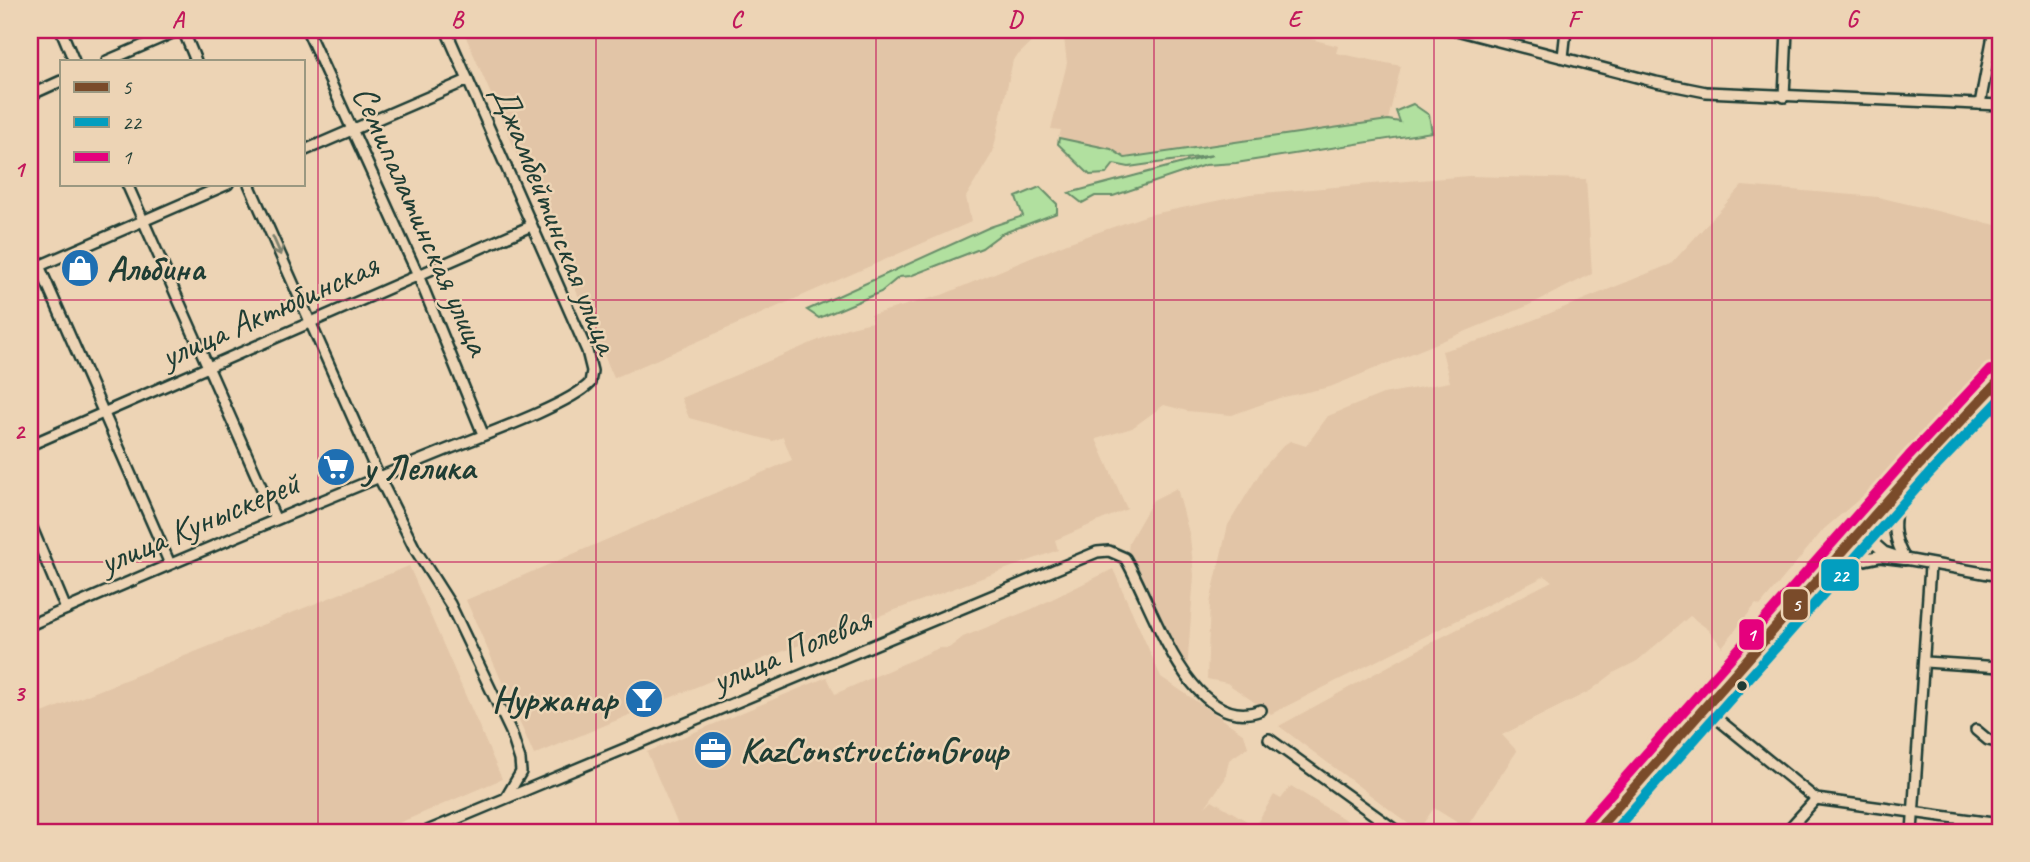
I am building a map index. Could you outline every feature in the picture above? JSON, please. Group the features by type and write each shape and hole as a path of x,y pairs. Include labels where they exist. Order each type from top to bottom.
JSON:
{"main road":[{"path":"1595,832 1870,540 1898,505 1922,468 2000,380"},
{"path":"1611,832 1860,531 2000,392"},
{"path":"1849,563 1881,556 1905,559"}],"street":[{"path":"61,30 74,60"},
{"path":"109,60 181,30 196,60"},
{"name":"Семипалатинская улица","path":"307,30 418,275 484,434"},
{"name":"Джамбейтинская улица","path":"446,30 591,363 592,377 584,390"},
{"path":"1457,30 1678,88 2000,106"},
{"path":"1563,57 1566,30"},
{"path":"1784,96 1787,30"},
{"path":"1980,104 1994,30"},
{"path":"304,151 468,80"},
{"path":"30,95 60,81"},
{"path":"128,186 206,368 275,518"},
{"path":"34,268 224,186"},
{"path":"250,186 379,477 415,549 450,604 511,732 521,772 506,797"},
{"name":"улица Актюбинская","path":"30,445 531,226"},
{"path":"30,245 34,268 170,564"},
{"name":"улица Куныскерей","path":"30,625 275,518 484,434 584,390"},
{"path":"1898,505 1893,524 1899,549 1905,559"},
{"path":"30,523 66,609"},
{"path":"1860,531 1884,552 1905,559 1930,566 2000,576"},
{"name":"улица Полевая","path":"425,832 1097,552 1109,551 1125,558 1181,672 1198,690 1228,713 1238,716 1261,710"},
{"path":"1912,832 1930,566"},
{"path":"1925,662 2000,667"},
{"path":"1708,712 1816,799 2000,824"},
{"path":"1976,730 1988,740 2000,743"},
{"path":"1269,739 1398,832"},
{"path":"1786,832 1816,799"}],"shaded area":[{"path":"463,30 1044,30 1013,60 993,152 966,197 971,222 614,378"},
{"path":"1063,30 1276,30 1338,46 1336,53 1401,66 1388,120 1125,158 1111,149 1059,138 1061,130 1051,129 1067,63"},
{"path":"1469,176 1586,179 1592,274 1525,307 1330,387 1279,398 1232,415 1187,411 1164,405 1132,428 1096,439 1127,509 1055,540 1058,550 765,658 534,755 466,600 792,460 783,437 773,441 689,418 681,398 847,328 872,322 871,315 942,295 1067,243 1148,215 1250,194"},
{"path":"1742,186 1878,197 2000,226 2000,361 1988,383 1925,443 1824,529 1760,606 1756,604 1722,647 1709,630 1690,616 1637,661 1615,672 1590,691 1502,735 1517,751 1466,828 1434,808 1418,831 1279,726 1438,639 1552,581 1545,576 1271,714 1227,683 1207,679 1210,603 1228,525 1263,468 1284,445 1290,441 1306,446 1328,416 1383,394 1450,382 1442,351 1489,338 1671,264"},
{"path":"1177,488 1190,537 1194,575 1187,671 1128,551 1129,542 1153,500"},
{"path":"409,566 502,779 378,832 30,832 30,718"},
{"path":"1113,569 1161,677 1244,734 1248,747 1229,760 1225,779 1205,807 1212,800 1255,826 1274,795 1281,799 1291,786 1365,832 681,832 647,752 827,677 835,694 939,648 949,648 963,637 1032,609"}],"green space":[{"path":"1413,104 1429,115 1432,132 1236,163 1205,165 1113,196 1095,196 1082,203 1069,193 1213,155 1129,167 1114,164 1106,174 1090,175 1058,144 1059,138 1111,149 1125,158 1388,120 1400,122 1396,111"},
{"path":"1040,187 1057,204 1057,213 1001,234 982,248 910,276 899,277 881,292 819,318 807,310 990,227 1023,216 1016,197"}],"transit line":[{"name":"1","path":"1585,823 1909,456 1990,370"},
{"name":"5","path":"1595,832 1919,465 2000,380"},
{"name":"22","path":"1613,832 1929,474 2000,400"}],"place":[{"name":"Альбина","path":"80,268"},
{"name":"у Лелика","path":"336,467"},
{"name":"Нуржанар","path":"644,699"},
{"name":"KazConstructionGroup","path":"713,750"}]}
